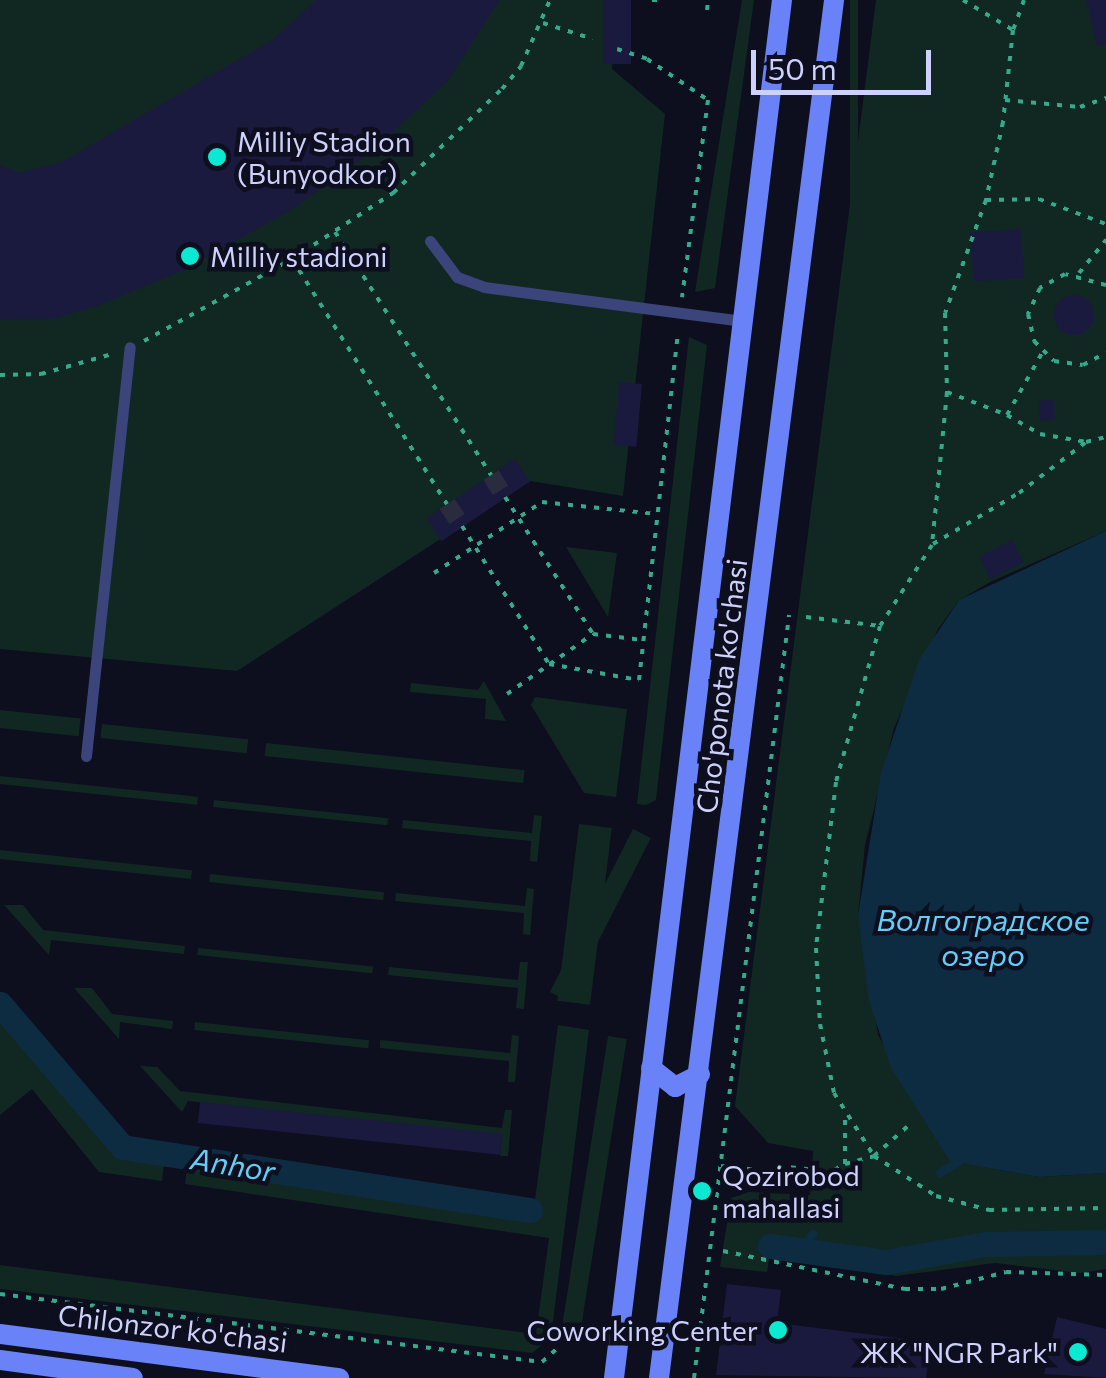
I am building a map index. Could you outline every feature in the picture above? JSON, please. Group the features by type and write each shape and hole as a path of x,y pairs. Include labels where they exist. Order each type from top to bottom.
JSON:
{"main road":[{"name":"Cho'ponota ko'chasi","path":"614,1378 782,0"},
{"name":"Cho'ponota ko'chasi","path":"659,1378 834,0"},
{"path":"651,1068 675,1087 700,1074"},
{"name":"Chilonzor ko'chasi","path":"0,1334 339,1378"},
{"name":"Chilonzor ko'chasi","path":"0,1360 133,1378"}],"lane":[{"path":"430,241 468,282 743,321"},
{"path":"86,756 130,347"}],"path":[{"path":"0,374 72,368 130,347 292,259 394,193 478,118 521,66 550,0"},
{"path":"652,0 665,0"},
{"path":"707,10 708,0"},
{"path":"963,0 1012,30"},
{"path":"932,545 947,392 944,313 986,200 1005,100 1012,30 1024,0"},
{"path":"543,23 593,39"},
{"path":"462,526 549,664 639,680 708,100 647,59 618,49"},
{"path":"1005,100 1080,107 1106,98"},
{"path":"986,200 1039,199 1106,224"},
{"path":"335,232 491,475"},
{"path":"1106,240 1079,273 1052,279 1032,300 1029,328 1042,353 1068,365 1106,353"},
{"path":"292,259 447,504"},
{"path":"1079,273 1106,286"},
{"path":"1007,415 1042,353"},
{"path":"947,392 1007,415 1040,434 1086,442"},
{"path":"845,1164 845,1119 820,1024 818,930 836,782 880,626 932,545 1019,493 1086,442 1106,437"},
{"path":"505,497 593,634"},
{"path":"434,573 542,502 657,514"},
{"path":"694,1378 789,615"},
{"path":"806,617 880,626"},
{"path":"507,694 593,634 643,640"},
{"path":"845,1119 874,1156 936,1196 990,1210 1106,1208"},
{"path":"809,1175 823,1176 845,1164 874,1156 910,1124"},
{"path":"722,1166 777,1172 807,1180 810,1169 778,1166 777,1172"},
{"path":"723,1251 904,1290 941,1288 1006,1272 1106,1276"},
{"path":"0,1294 542,1362 560,1346"}],"green space":[{"path":"0,0 618,0 612,69 665,114 623,496 530,481 237,671 0,649"},
{"path":"742,0 754,0 715,288 695,292"},
{"path":"850,0 858,0 858,1088 850,1088"},
{"path":"876,0 1106,0 1106,531 992,581 959,600 938,629 894,728 865,845 858,915 878,1035 951,1161 1039,1177 1106,1173 1106,1269 1080,1273 995,1263 896,1276 771,1246 767,1272 720,1267 731,1198 749,1192 810,1195 813,1151 768,1143 735,1106"},
{"path":"689,337 707,345 656,800 646,805 637,804"},
{"path":"566,547 617,553 608,617"},
{"path":"484,681 506,721 485,719 486,699 410,692 411,683 478,690"},
{"path":"535,697 627,709 616,797 584,793 531,705"},
{"path":"0,710 81,718 79,736 0,728"},
{"path":"102,724 248,739 247,753 101,738"},
{"path":"266,743 525,770 523,783 265,756"},
{"path":"0,776 198,797 197,805 0,784"},
{"path":"214,800 388,818 387,825 213,807"},
{"path":"534,815 542,816 537,862 530,861 531,841 402,828 403,820 532,833"},
{"path":"579,824 612,828 590,1005 557,1001"},
{"path":"633,829 651,838 568,1001 550,992"},
{"path":"0,850 192,870 191,879 0,859"},
{"path":"210,874 384,892 383,900 209,882"},
{"path":"527,888 534,889 530,935 523,934 524,913 395,901 396,893 525,906"},
{"path":"4,905 23,905 43,930 185,946 184,954 51,940 49,955"},
{"path":"198,948 373,966 372,973 197,955"},
{"path":"520,962 528,962 524,1009 516,1008 518,988 388,975 389,967 518,980"},
{"path":"74,988 92,988 112,1014 173,1021 172,1029 120,1022 119,1039"},
{"path":"0,1021 116,1157 164,1164 162,1181 99,1172 32,1089 0,1115"},
{"path":"195,1022 369,1040 368,1048 194,1030"},
{"path":"558,1025 589,1030 551,1338 532,1353 0,1289 0,1265 536,1334 549,1238 185,1184 187,1167 508,1212 511,1198 535,1200"},
{"path":"512,1035 519,1036 515,1082 508,1082 509,1061 380,1048 380,1040 510,1053"},
{"path":"608,1036 627,1039 579,1340 560,1337"},
{"path":"140,1066 157,1067 180,1091 502,1128 505,1110 512,1110 508,1156 500,1156 502,1135 188,1101 182,1112"}],"water":[{"name":"Волгоградское озеро","path":"1106,531 1106,1173 1039,1177 950,1161 891,1068 869,1001 858,915 881,773 919,660 959,600"}],"building":[{"name":"Milliy stadioni","path":"316,0 500,0 447,82 370,153 291,210 184,270 97,306 54,319 0,320 0,165 19,173 62,162 272,40"},
{"path":"603,0 631,0 631,64 603,64"},
{"path":"1086,0 1106,0 1106,44 1097,46"},
{"path":"1021,229 1024,278 974,281 970,233"},
{"path":"1074,295 1088,301 1094,315 1088,329 1074,335 1060,329 1054,315 1060,301"},
{"path":"619,382 642,384 636,447 614,445"},
{"path":"1054,400 1055,420 1040,421 1039,401"},
{"path":"515,459 530,481 441,541 426,519"},
{"path":"1012,540 1023,562 990,579 979,557"},
{"path":"200,1102 502,1134 500,1155 198,1123"},
{"name":"Coworking Center","path":"727,1284 781,1290 777,1323 931,1342 926,1378 716,1375"},
{"name":"ЖК \"NGR Park\"","path":"1057,1317 1106,1329 1106,1378 1044,1374"}],"waterway":[{"name":"Anhor","path":"0,1004 122,1147 530,1210"},
{"path":"940,1173 960,1161"},
{"path":"802,1248 813,1234"},
{"name":"Anhor","path":"770,1246 886,1262 985,1244 1106,1242"}],"tunnel":[{"path":"491,475 505,497"},
{"path":"447,504 462,526"}],"place":[{"name":"Milliy Stadion (Bunyodkor)","path":"217,157"},
{"name":"Milliy stadioni","path":"190,256"},
{"name":"Qozirobod mahallasi","path":"702,1191"},
{"name":"Coworking Center","path":"778,1330"},
{"name":"ЖК \"NGR Park\"","path":"1078,1352"}]}
